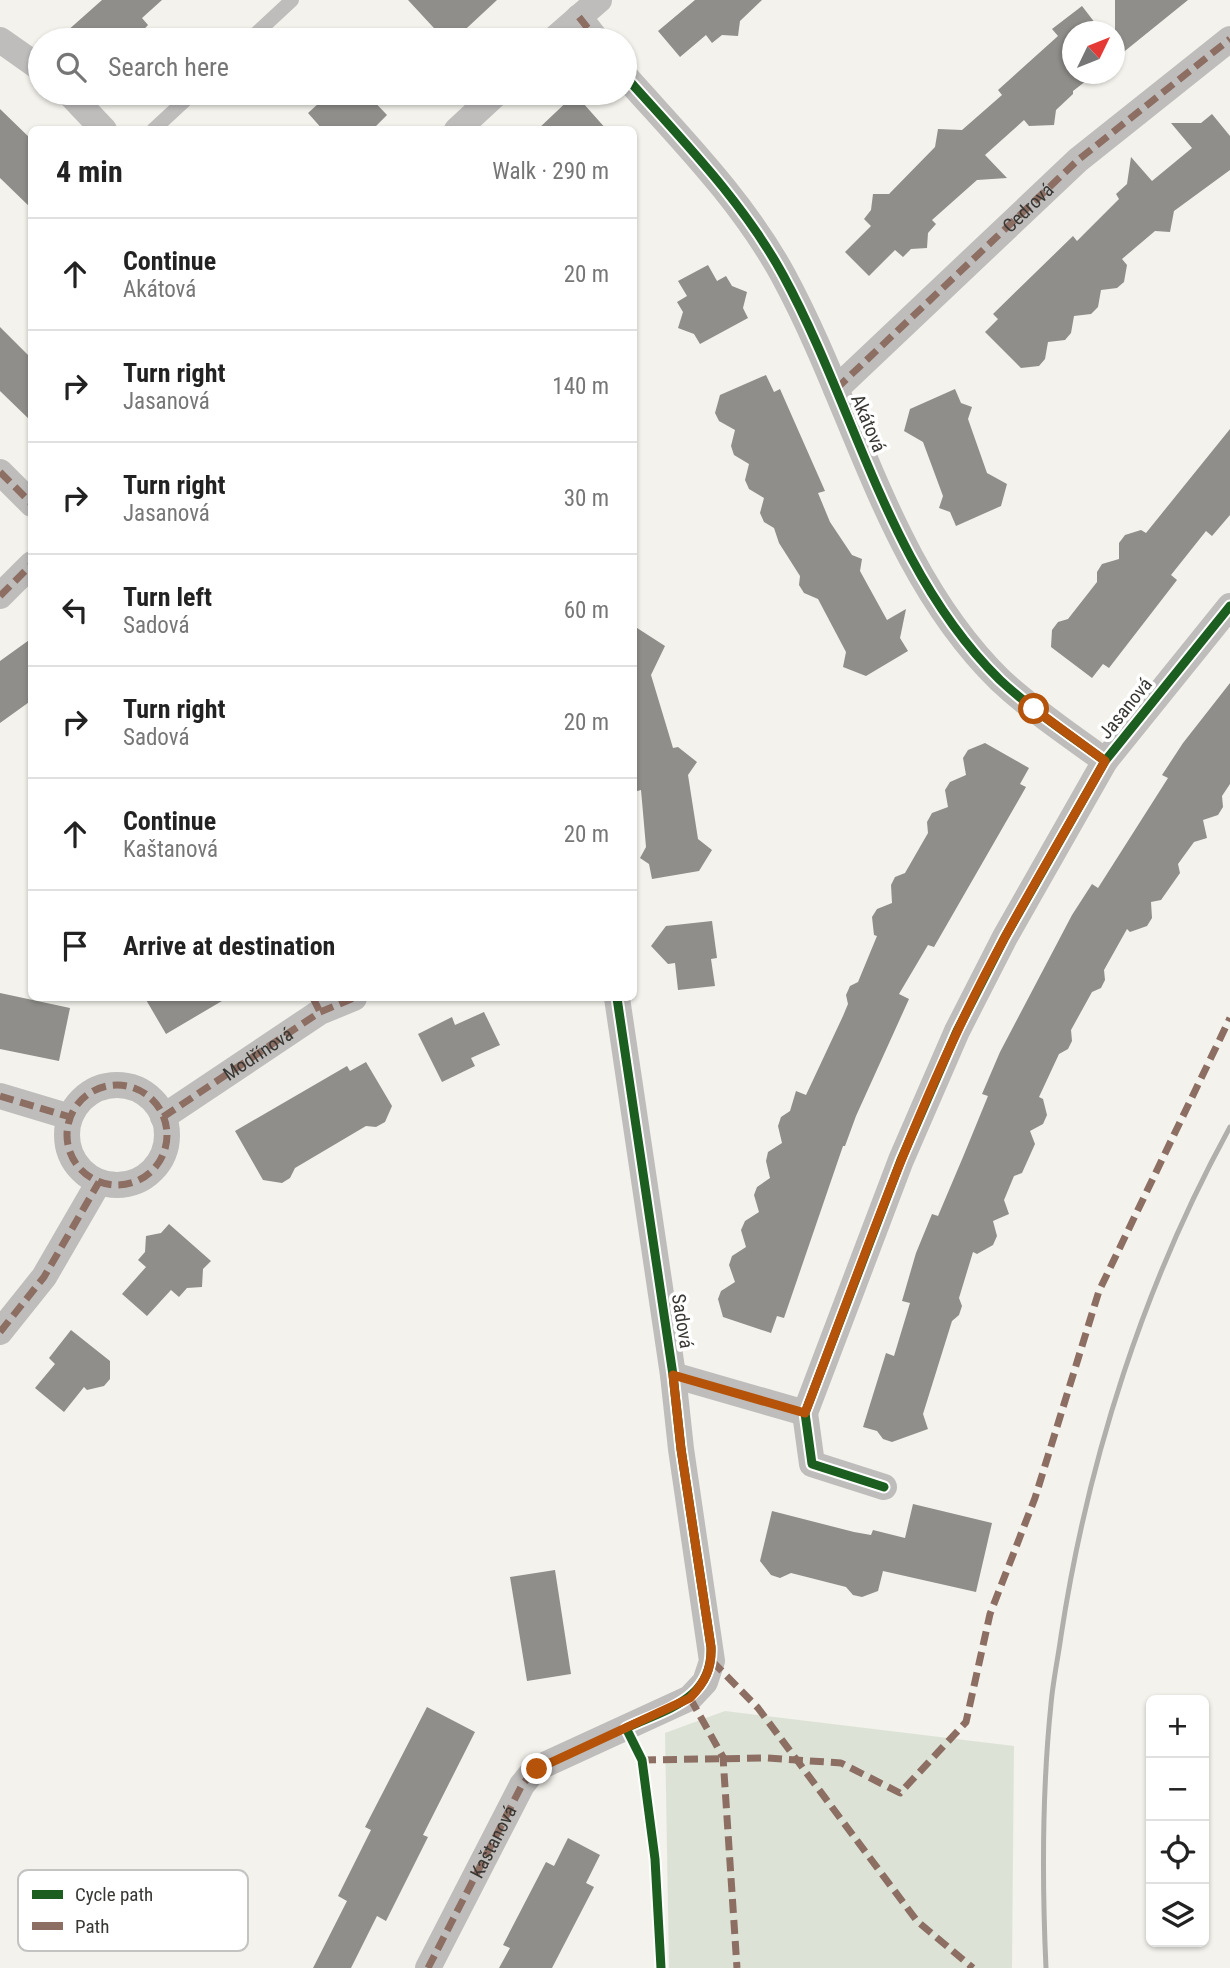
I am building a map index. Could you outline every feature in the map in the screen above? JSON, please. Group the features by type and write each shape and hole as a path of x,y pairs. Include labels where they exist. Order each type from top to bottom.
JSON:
{"street":[{"path":"566,28 589,8 594,28"},
{"name":"Cedrová","path":"836,389 1079,160 1230,39"},
{"path":"0,40 28,60"},
{"name":"Akátová","path":"637,90 734,200 784,277 836,389 898,535 931,592 969,644 1000,679 1034,709 1105,761"},
{"path":"80,105 100,126"},
{"path":"461,126 484,105"},
{"path":"0,472 28,500"},
{"path":"0,596 28,568"},
{"name":"Jasanová","path":"884,1488 812,1464 805,1413 901,1160 957,1031 1005,937 1105,761 1230,606"},
{"name":"Modřínová","path":"163,1116 316,1005 338,1001"},
{"name":"Sadová","path":"617,1001 712,1661 705,1682 690,1698 626,1728"},
{"path":"108,1086 125,1086 141,1091 154,1102 163,1116 167,1133 165,1149 146,1176 131,1183 115,1185 99,1182 85,1174 75,1163 68,1148 70,1117 79,1103 92,1092 108,1086"},
{"path":"0,1096 70,1117"},
{"path":"0,1332 44,1277 99,1182"},
{"path":"673,1375 805,1413"},
{"name":"Kaštanová","path":"428,1968 522,1785 531,1774 542,1766 626,1728"}],"lane":[{"path":"262,28 292,0"},
{"path":"157,126 179,105"}],"shaded area":[{"path":"725,1711 1014,1746 1012,1968 669,1968 665,1733"}],"building":[{"path":"102,0 162,0 142,18 148,25 145,28 70,28"},
{"path":"408,0 497,0 467,28 434,28"},
{"path":"695,0 762,0 740,21 738,36 722,35 712,43 706,35 680,57 658,31"},
{"path":"1115,0 1188,0 1125,51 1125,21 1115,21"},
{"path":"1082,6 1094,21 1062,21"},
{"path":"1062,21 1062,84 1082,84 1056,110 1054,125 1029,126 1024,120 985,155 1007,178 977,180 932,220 936,224 928,233 927,248 911,249 903,257 895,250 869,276 845,252 871,226 864,219 871,210 873,194 889,194 935,147 938,129 962,130 1002,95 998,90 1058,36 1052,29"},
{"path":"317,105 377,105 387,115 376,126 319,126 308,113"},
{"path":"563,105 585,105 603,126 541,126"},
{"path":"0,109 28,136 28,205 0,178"},
{"path":"1212,114 1230,136 1230,170 1174,211 1170,232 1155,231 1122,259 1127,265 1124,282 1117,288 1101,290 1098,307 1091,314 1074,316 1071,333 1065,340 1048,342 1045,359 1039,366 1021,368 985,332 998,319 993,314 1073,236 1077,241 1119,199 1116,194 1127,184 1131,157 1152,181 1192,148 1171,123 1201,123"},
{"path":"708,265 717,281 726,276 732,286 747,292 743,308 748,318 700,344 694,334 678,328 683,312 677,302 687,296 678,281"},
{"path":"0,327 28,355 28,418 0,391"},
{"path":"766,375 774,392 780,389 825,491 818,493 830,522 852,555 862,559 860,571 887,620 906,609 900,638 908,651 866,676 843,667 846,652 818,599 804,593 799,585 800,576 779,543 774,528 764,522 760,513 764,498 749,489 745,480 749,464 734,455 731,446 735,430 719,421 715,413 720,395"},
{"path":"955,389 961,403 972,407 968,419 987,473 1007,484 1001,506 956,526 950,512 939,508 943,496 923,442 904,431 910,409"},
{"path":"1230,429 1230,515 1212,536 1206,531 1171,575 1177,580 1109,668 1103,664 1092,678 1051,647 1052,630 1058,622 1068,619 1097,582 1097,572 1102,564 1119,559 1119,543 1125,535 1141,530 1146,533"},
{"path":"637,628 665,646 651,675 673,748 678,747 697,762 688,775 698,839 712,850 699,871 652,879 649,864 640,858 646,847 641,790 637,791"},
{"path":"28,641 28,703 0,723 0,661"},
{"path":"1230,683 1230,784 1222,796 1223,807 1218,815 1203,820 1207,838 1194,842 1178,864 1180,873 1161,900 1151,902 1152,918 1147,926 1130,932 1127,929 1104,970 1105,980 1101,988 1092,992 1071,1030 1072,1041 1068,1049 1059,1054 1039,1097 1043,1099 1047,1115 1043,1124 1030,1131 1035,1144 1022,1173 1014,1176 1004,1200 1009,1214 993,1221 997,1236 993,1245 977,1254 973,1252 959,1298 962,1306 959,1315 952,1321 923,1414 928,1429 892,1442 883,1439 877,1431 863,1427 886,1353 894,1356 910,1303 902,1301 916,1253 932,1214 938,1216 963,1157 988,1096 982,1094 1000,1052 1072,915 1092,884 1098,888 1168,778 1162,775 1183,743"},
{"path":"985,743 1029,768 1020,784 1026,787 934,947 928,945 899,994 909,999 843,1146 784,1318 777,1316 771,1333 723,1317 718,1299 721,1291 735,1282 729,1265 732,1256 746,1247 741,1230 745,1221 759,1212 754,1195 757,1187 770,1178 766,1161 768,1152 782,1143 778,1126 781,1117 790,1111 796,1091 806,1095 843,1016 848,1004 846,995 850,986 858,982 877,936 874,935 872,917 877,909 892,903 891,885 895,877 905,873 928,833 927,822 932,813 948,807 945,790 950,782 966,775 963,758 968,750"},
{"path":"712,921 717,958 711,959 715,986 678,990 675,963 668,964 651,946 666,926"},
{"path":"0,993 70,1008 59,1061 0,1049"},
{"path":"147,1001 222,1001 166,1034"},
{"path":"484,1012 500,1045 471,1058 475,1066 442,1082 418,1034 452,1017 455,1025"},
{"path":"366,1062 392,1106 385,1122 376,1127 366,1126 295,1168 290,1178 282,1183 263,1180 235,1131 347,1066 350,1071"},
{"path":"169,1224 211,1261 203,1269 202,1287 187,1288 179,1297 171,1290 147,1316 122,1294 146,1267 138,1260 145,1252 146,1236 161,1233"},
{"path":"71,1330 110,1361 110,1379 104,1386 87,1390 84,1387 64,1412 35,1388 55,1364 49,1358"},
{"path":"913,1504 992,1523 976,1592 883,1571 878,1591 862,1597 853,1595 846,1587 791,1573 780,1578 771,1575 760,1561 772,1511 854,1532 871,1535 873,1530 905,1538"},
{"path":"555,1570 571,1674 527,1681 510,1577"},
{"path":"427,1707 475,1732 423,1835 428,1837 386,1921 377,1916 351,1968 313,1968 347,1901 338,1896 371,1830 365,1827"},
{"path":"568,1838 600,1855 586,1883 594,1887 552,1968 499,1968 510,1948 503,1945 546,1862 554,1866"}],"railway":[{"path":"1046,1968 1044,1836 1048,1737 1053,1687 1072,1570 1087,1504 1123,1374 1171,1248 1230,1127"}],"marked path":[{"path":"579,17 588,28"},
{"path":"836,389 1078,160 1230,39"},
{"path":"0,472 28,500"},
{"path":"0,596 28,568"},
{"path":"314,1001 320,1012"},
{"path":"163,1117 320,1012 347,1001"},
{"path":"642,1760 767,1758 841,1763 900,1793 966,1722 990,1614 1035,1498 1099,1291 1230,1018"},
{"path":"117,1085 136,1089 152,1100 163,1116 167,1135 163,1154 152,1170 136,1181 117,1185 98,1181 82,1170 71,1154 67,1135 71,1116 82,1100 98,1089 117,1085"},
{"path":"0,1096 70,1117"},
{"path":"0,1332 44,1277 99,1182"},
{"path":"673,1375 805,1413"},
{"path":"712,1661 758,1708 917,1921 973,1968"},
{"path":"690,1698 723,1757 737,1968"},
{"path":"428,1968 522,1785 531,1774 542,1766 626,1728"}],"cycle path":[{"path":"637,89 710,171 767,248 809,326 901,539 929,589 962,637 1012,691 1105,761"},
{"path":"884,1487 812,1464 805,1413 901,1160 957,1031 1005,937 1105,761 1230,606"},
{"path":"617,1001 711,1647 710,1665 696,1691 671,1708 626,1728 642,1760 655,1859 661,1968"}],"route":[{"path":"537,1769 690,1698 705,1682 712,1661 711,1647 681,1449 673,1375 805,1413 901,1160 957,1031 1005,937 1105,761 1034,709"}]}
